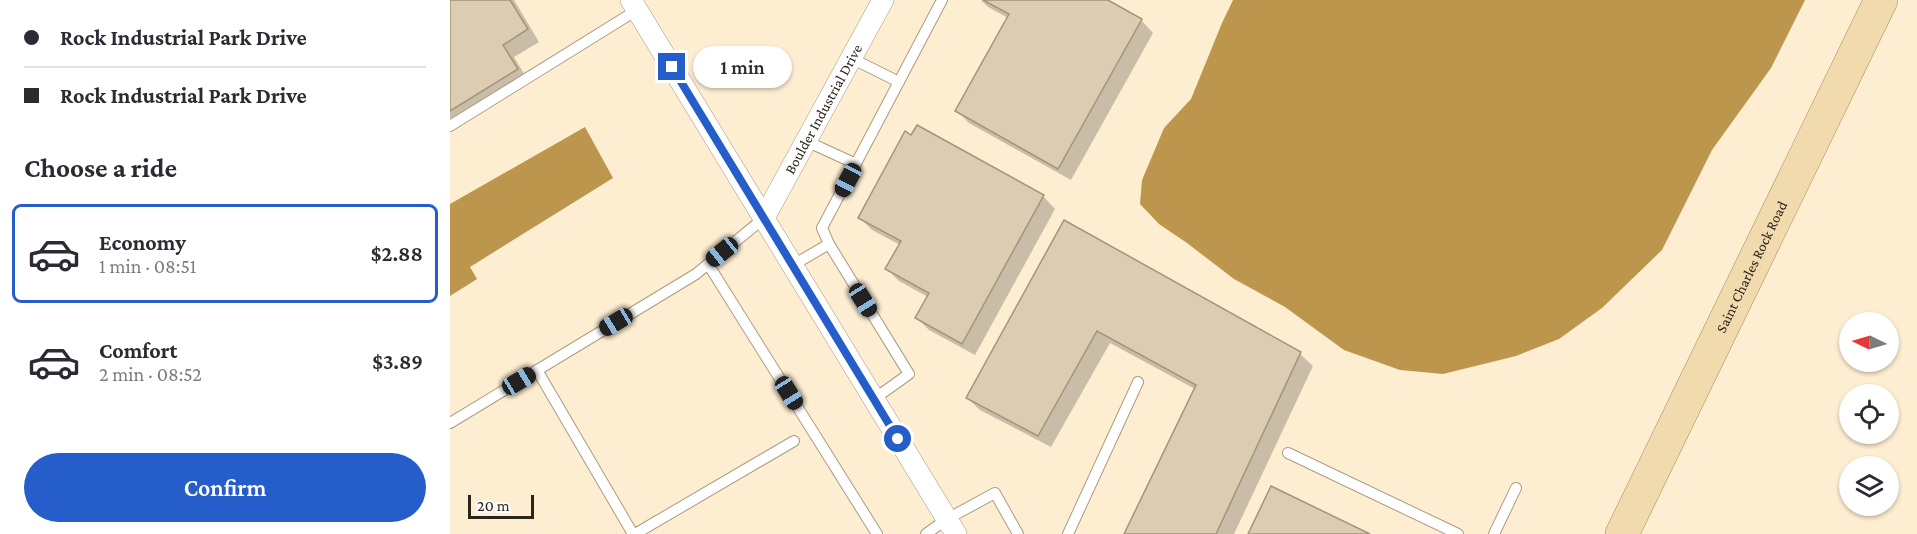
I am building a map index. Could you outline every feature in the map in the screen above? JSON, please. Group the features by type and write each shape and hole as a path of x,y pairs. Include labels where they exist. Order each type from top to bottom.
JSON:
{"main road":[{"name":"Saint Charles Rock Road","path":"1622,534 1881,0"}],"street":[{"name":"Boulder Industrial Drive","path":"764,218 883,0"},
{"path":"634,5 951,527"}],"lane":[{"path":"874,399 909,374 829,244 822,228 942,0"},
{"path":"450,126 634,5"},
{"path":"852,58 899,82"},
{"path":"806,141 856,164"},
{"path":"450,423 696,274 764,218"},
{"path":"793,265 829,244"},
{"path":"708,264 877,534"},
{"path":"537,370 634,534 794,441"},
{"path":"1068,534 1138,382"},
{"path":"1288,453 1458,534"},
{"path":"1494,534 1516,488"},
{"path":"926,534 951,527 995,493 1018,534"}],"shaded area":[{"path":"1233,0 1805,0 1771,68 1712,150 1662,250 1602,308 1559,339 1516,356 1443,374 1400,370 1344,350 1285,307 1234,279 1159,224 1140,204 1142,180 1164,128 1191,99"},
{"path":"585,127 613,178 470,267 477,279 450,296 450,204"}],"building":[{"path":"450,0 510,0 528,29 503,45 518,69 450,111"},
{"path":"983,0 1108,0 1142,19 1058,169 955,111 1009,14"},
{"path":"917,125 1044,195 962,344 915,318 929,293 885,269 901,241 858,218 905,131 911,135"},
{"path":"1064,220 1301,352 1216,534 1124,534 1196,385 1097,331 1038,436 966,398"},
{"path":"1271,486 1370,534 1248,534"}],"route":[{"path":"672,67 898,439"}]}
